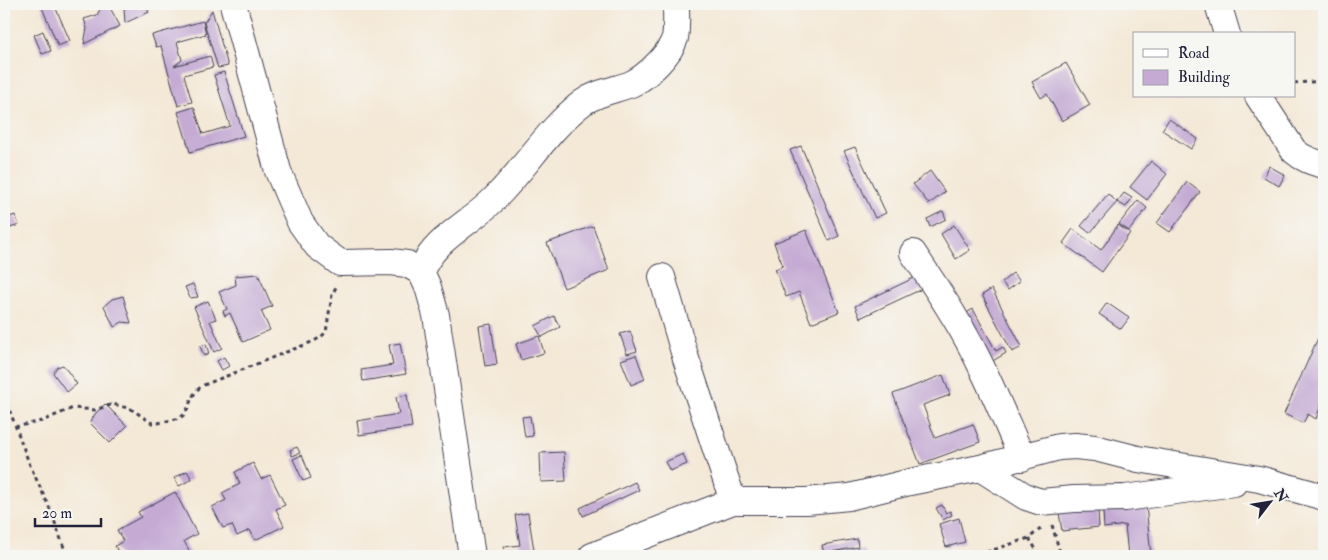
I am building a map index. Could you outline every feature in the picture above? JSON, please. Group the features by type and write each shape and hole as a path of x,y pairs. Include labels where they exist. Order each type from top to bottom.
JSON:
{"street":[{"path":"233,4 278,170 300,222 317,246 340,263 391,262 407,264 421,272 428,287 436,315 472,556"},
{"path":"421,272 424,264 441,243 490,203 557,126 583,103 600,93 632,84 642,78 668,53 675,37 676,4"},
{"path":"1218,4 1226,32"},
{"path":"1259,98 1294,151 1302,158 1324,165"},
{"path":"913,253 956,318 985,375 1022,458"},
{"path":"662,277 686,359 733,501"},
{"path":"592,556 733,501 807,501 849,497 980,468 1059,447 1095,448 1138,459 1259,479 1324,497"},
{"path":"980,468 1026,496 1046,511 1101,498 1125,498 1259,479"}],"path":[{"path":"1296,83 1324,81"},
{"path":"15,427 42,421 73,408 95,410 113,404 131,409 152,423 158,424 180,418 184,416 194,394 204,384 321,337 326,332 332,294 348,263"},
{"path":"4,395 67,556"},
{"path":"971,556 1028,538 1046,511"},
{"path":"1046,511 1061,556"},
{"path":"1028,538 1040,556"}],"building":[{"path":"54,4 70,41 58,46 41,5"},
{"path":"103,4 108,4 120,26 84,44 87,28 84,19 97,15"},
{"path":"135,4 145,4 149,12 125,23 124,9"},
{"path":"212,10 228,66 218,68 204,23"},
{"path":"203,21 206,34 177,42 182,60 174,66 210,56 213,67 184,75 192,102 178,106 161,46 156,47 152,35"},
{"path":"43,31 51,51 42,54 34,35"},
{"path":"1066,63 1090,105 1062,121 1047,94 1041,98 1032,82"},
{"path":"224,72 244,136 190,152 178,112 194,107 203,134 230,126 214,75"},
{"path":"1169,119 1198,139 1191,149 1162,130"},
{"path":"801,146 839,236 829,241 790,150"},
{"path":"855,147 886,213 875,218 844,151"},
{"path":"1151,161 1167,174 1147,200 1130,187"},
{"path":"1269,166 1285,175 1279,186 1264,177"},
{"path":"930,171 945,192 929,204 913,184"},
{"path":"1187,182 1200,192 1170,232 1157,223"},
{"path":"1124,193 1132,198 1126,207 1117,202"},
{"path":"1108,194 1117,202 1090,233 1081,226"},
{"path":"1138,200 1147,208 1129,231 1119,224"},
{"path":"943,211 946,219 930,227 927,219"},
{"path":"15,215 19,225 7,229 4,219"},
{"path":"954,225 970,250 956,259 941,234"},
{"path":"1118,225 1130,233 1102,272 1063,243 1073,229 1101,250"},
{"path":"593,226 609,270 564,288 547,243"},
{"path":"806,230 839,312 811,323 799,292 786,297 775,269 783,266 774,243"},
{"path":"1013,273 1020,281 1008,290 1002,282"},
{"path":"258,274 272,306 261,311 270,330 243,342 230,313 225,316 223,311 227,309 219,292 236,285 235,276"},
{"path":"918,276 924,288 860,318 855,306"},
{"path":"193,284 198,297 190,298 185,287"},
{"path":"992,289 1022,347 1012,352 982,295"},
{"path":"123,296 131,323 122,322 114,327 104,306 112,299"},
{"path":"208,301 216,319 210,321 222,348 214,352 194,307"},
{"path":"1107,303 1129,318 1121,329 1099,314"},
{"path":"973,309 996,351 1003,347 1006,353 991,362 965,314"},
{"path":"554,316 560,327 542,337 535,326"},
{"path":"491,324 497,364 485,366 479,326"},
{"path":"630,331 637,351 627,354 620,334"},
{"path":"539,336 544,353 521,360 516,344"},
{"path":"1318,338 1324,341 1324,396 1316,419 1308,414 1303,423 1284,414"},
{"path":"400,343 406,374 363,381 361,370 393,365 389,345"},
{"path":"206,344 209,354 204,356 200,346"},
{"path":"636,355 645,379 631,385 621,360"},
{"path":"224,357 229,366 222,370 217,361"},
{"path":"63,365 77,384 67,392 53,373 57,367"},
{"path":"943,375 950,395 923,405 935,438 973,424 980,442 920,464 893,394"},
{"path":"407,395 412,427 359,435 357,421 399,414 396,397"},
{"path":"105,404 127,426 110,443 90,423 95,414"},
{"path":"530,416 533,436 525,437 522,417"},
{"path":"297,447 300,453 292,456 290,450"},
{"path":"564,452 566,481 541,482 540,453"},
{"path":"683,454 687,464 670,471 665,462"},
{"path":"302,455 311,478 303,481 293,459"},
{"path":"253,463 261,479 270,475 285,505 276,509 284,526 255,540 250,530 237,536 232,525 223,528 212,507 226,500 222,493 240,484 235,472"},
{"path":"187,471 192,479 179,486 174,478"},
{"path":"635,482 639,490 583,516 580,508"},
{"path":"175,492 197,534 184,541 192,556 121,556 115,546 123,541 117,530 141,517 138,512"},
{"path":"942,505 946,513 950,511 952,515 943,520 936,508"},
{"path":"1146,505 1151,556 1128,556 1125,525 1104,528 1103,511"},
{"path":"1098,509 1099,527 1062,531 1059,513"},
{"path":"528,513 534,550 523,551 522,556 505,556 504,547 520,545 515,515"},
{"path":"959,518 965,542 946,547 939,524"},
{"path":"857,539 858,547 826,553 864,550 864,556 809,556 824,554 822,545"}]}
